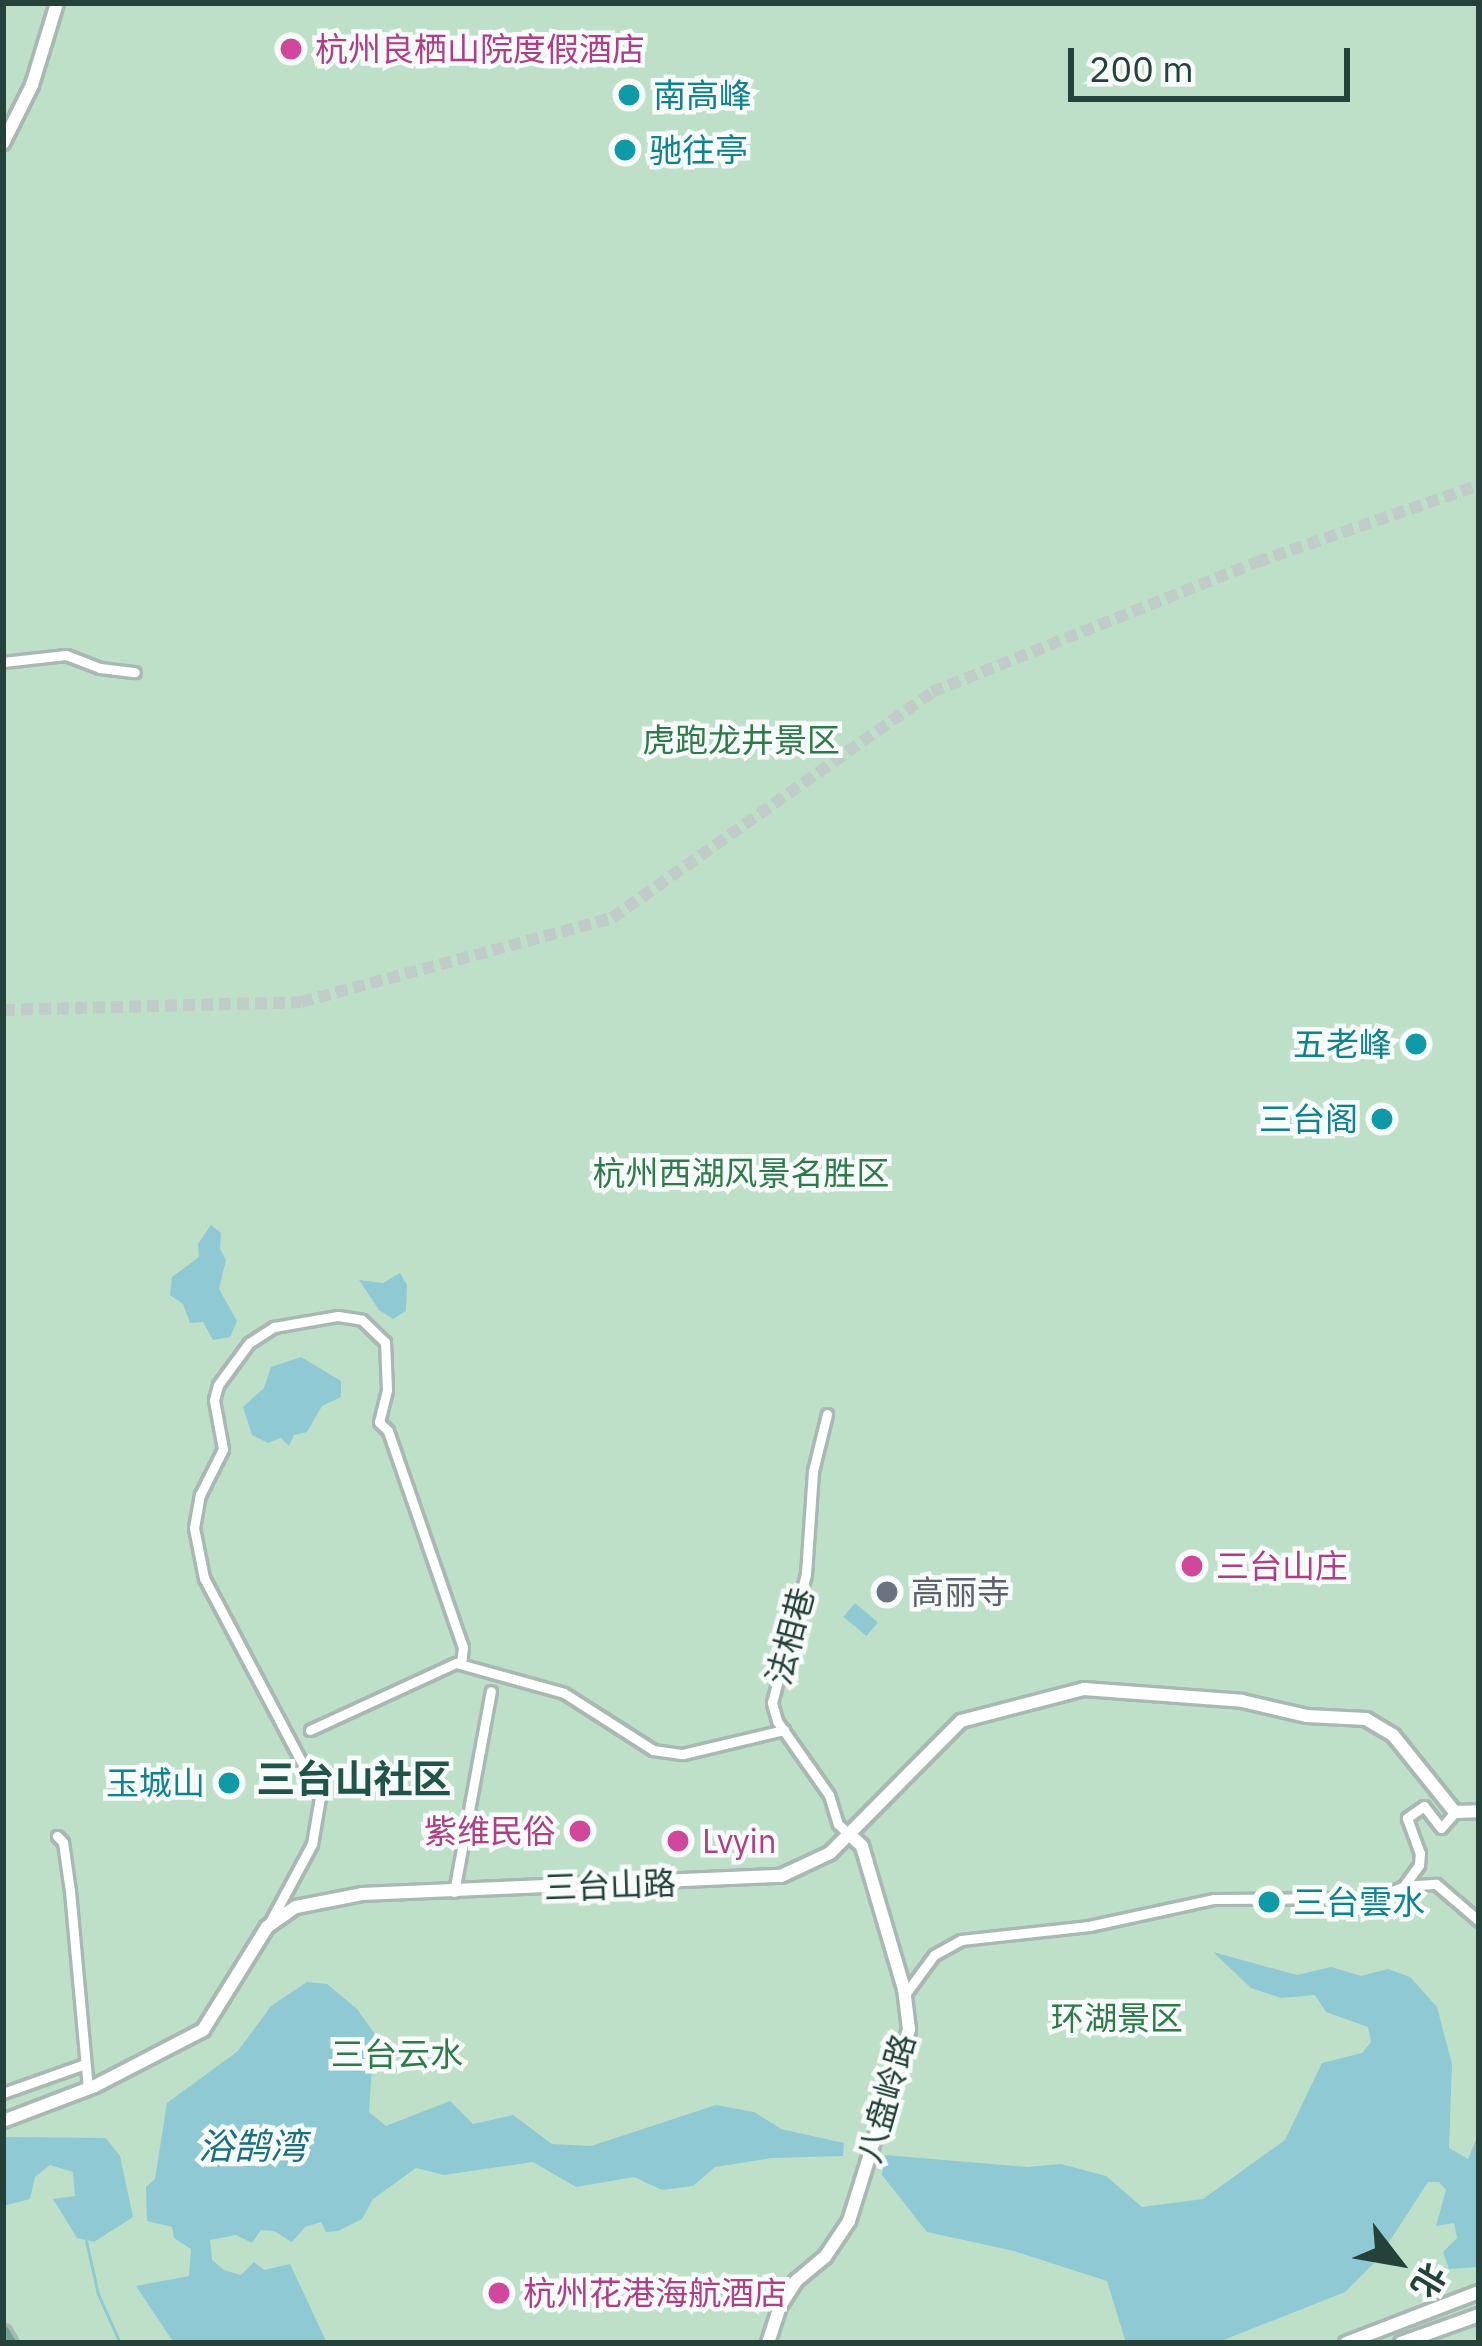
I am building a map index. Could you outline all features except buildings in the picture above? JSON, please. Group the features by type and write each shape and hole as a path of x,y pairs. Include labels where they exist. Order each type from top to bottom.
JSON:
{"main road":[{"path":"3,2332 9,2343"}],"street":[{"path":"3,142 32,86 57,3"},
{"path":"3,662 66,655 100,668 135,672"},
{"path":"3,2121 88,2089 203,2030 312,1844 320,1797 204,1578 194,1528 200,1495 223,1449 214,1400 218,1385 249,1342 274,1327 338,1316 362,1320 385,1342 387,1390 379,1422 388,1430 457,1628 461,1663"},
{"name":"法相巷","path":"827,1414 813,1471 806,1574 772,1703 784,1730 813,1766 838,1824 850,1834"},
{"path":"310,1730 461,1663 564,1693 653,1750 683,1754 784,1730"},
{"name":"三台山路","path":"267,1927 296,1907 326,1898 781,1876 810,1866 850,1834 961,1721 1084,1689 1242,1701 1307,1717 1366,1719 1393,1735 1455,1812"},
{"path":"454,1892 491,1691"},
{"path":"1404,1886 1414,1877 1420,1853 1407,1818 1424,1806 1441,1828 1455,1812 1479,1811"},
{"name":"八盘岭路","path":"768,2343 780,2306 796,2281 824,2258 850,2221 909,2029 904,1995 862,1846 850,1834"},
{"path":"57,1836 63,1842 70,1891 88,2089"},
{"path":"904,1995 934,1954 962,1940 1089,1926 1214,1899 1375,1898 1404,1886 1436,1884 1479,1921"},
{"path":"3,2093 85,2064"},
{"path":"1346,2343 1479,2292"},
{"path":"1401,2343 1479,2315"}],"green space":[{"name":"虎跑龙井景区","path":"3,3 1479,3 1479,2343 3,2343"}],"water":[{"path":"211,1225 221,1233 220,1249 226,1260 219,1289 237,1321 230,1337 213,1340 203,1322 190,1323 183,1304 170,1295 172,1277 199,1257 198,1244"},
{"path":"400,1273 407,1285 406,1311 393,1319 379,1310 359,1280 383,1283"},
{"path":"301,1357 341,1381 341,1397 322,1406 307,1432 294,1435 289,1446 281,1438 268,1443 252,1435 243,1407 264,1388 271,1367"},
{"path":"855,1603 878,1622 866,1636 843,1617"},
{"path":"1213,1952 1297,1975 1331,1967 1361,1976 1388,1969 1410,1977 1437,2007 1452,2064 1449,2148 1468,2159 1479,2132 1479,2267 1449,2269 1443,2252 1457,2238 1454,2223 1436,2226 1446,2190 1439,2182 1428,2182 1378,2259 1345,2292 1216,2343 1126,2343 1107,2281 1014,2251 927,2232 882,2175 885,2155 1027,2167 1061,2164 1106,2176 1142,2207 1203,2199 1285,2140 1322,2063 1362,2053 1371,2042 1368,2027 1326,2012 1315,1995 1281,1998 1251,1988"},
{"name":"浴鹄湾","path":"307,1982 327,1984 357,2009 374,2033 369,2112 386,2126 450,2101 473,2124 513,2115 552,2144 591,2146 716,2105 754,2112 781,2129 844,2143 843,2156 772,2158 715,2167 693,2186 662,2190 634,2177 576,2187 533,2162 444,2175 416,2168 373,2199 362,2219 338,2231 326,2232 321,2222 305,2227 292,2242 274,2231 261,2230 252,2243 236,2235 210,2240 212,2260 224,2270 241,2275 254,2262 264,2270 290,2264 327,2343 174,2343 136,2286 189,2276 191,2249 174,2238 172,2227 147,2221 146,2187 155,2179 167,2103 238,2051 271,2006"},
{"path":"3,2137 106,2138 120,2156 133,2217 94,2242 77,2238 53,2199 75,2196 73,2172 50,2165 35,2177 30,2199 3,2206"}],"waterway":[{"path":"86,2241 98,2294 120,2343"}],"tunnel":[{"path":"3,1010 301,1002 612,918 932,692 1257,562 1479,485"}],"place":[{"name":"杭州良栖山院度假酒店","path":"291,49"},
{"name":"南高峰","path":"629,95"},
{"name":"驰往亭","path":"625,150"},
{"name":"五老峰","path":"1416,1044"},
{"name":"三台阁","path":"1382,1119"},
{"name":"三台山庄","path":"1192,1566"},
{"name":"高丽寺","path":"887,1592"},
{"name":"玉城山","path":"229,1783"},
{"name":"紫维民俗","path":"580,1831"},
{"name":"Lvyin","path":"678,1841"},
{"name":"三台雲水","path":"1269,1902"},
{"name":"杭州花港海航酒店","path":"499,2293"}],"district":[{"name":"三台山社区","path":"354,1779"}],"park label":[{"name":"杭州西湖风景名胜区","path":"741,1173"},
{"name":"环湖景区","path":"1117,2018"},
{"name":"三台云水","path":"397,2054"}]}
